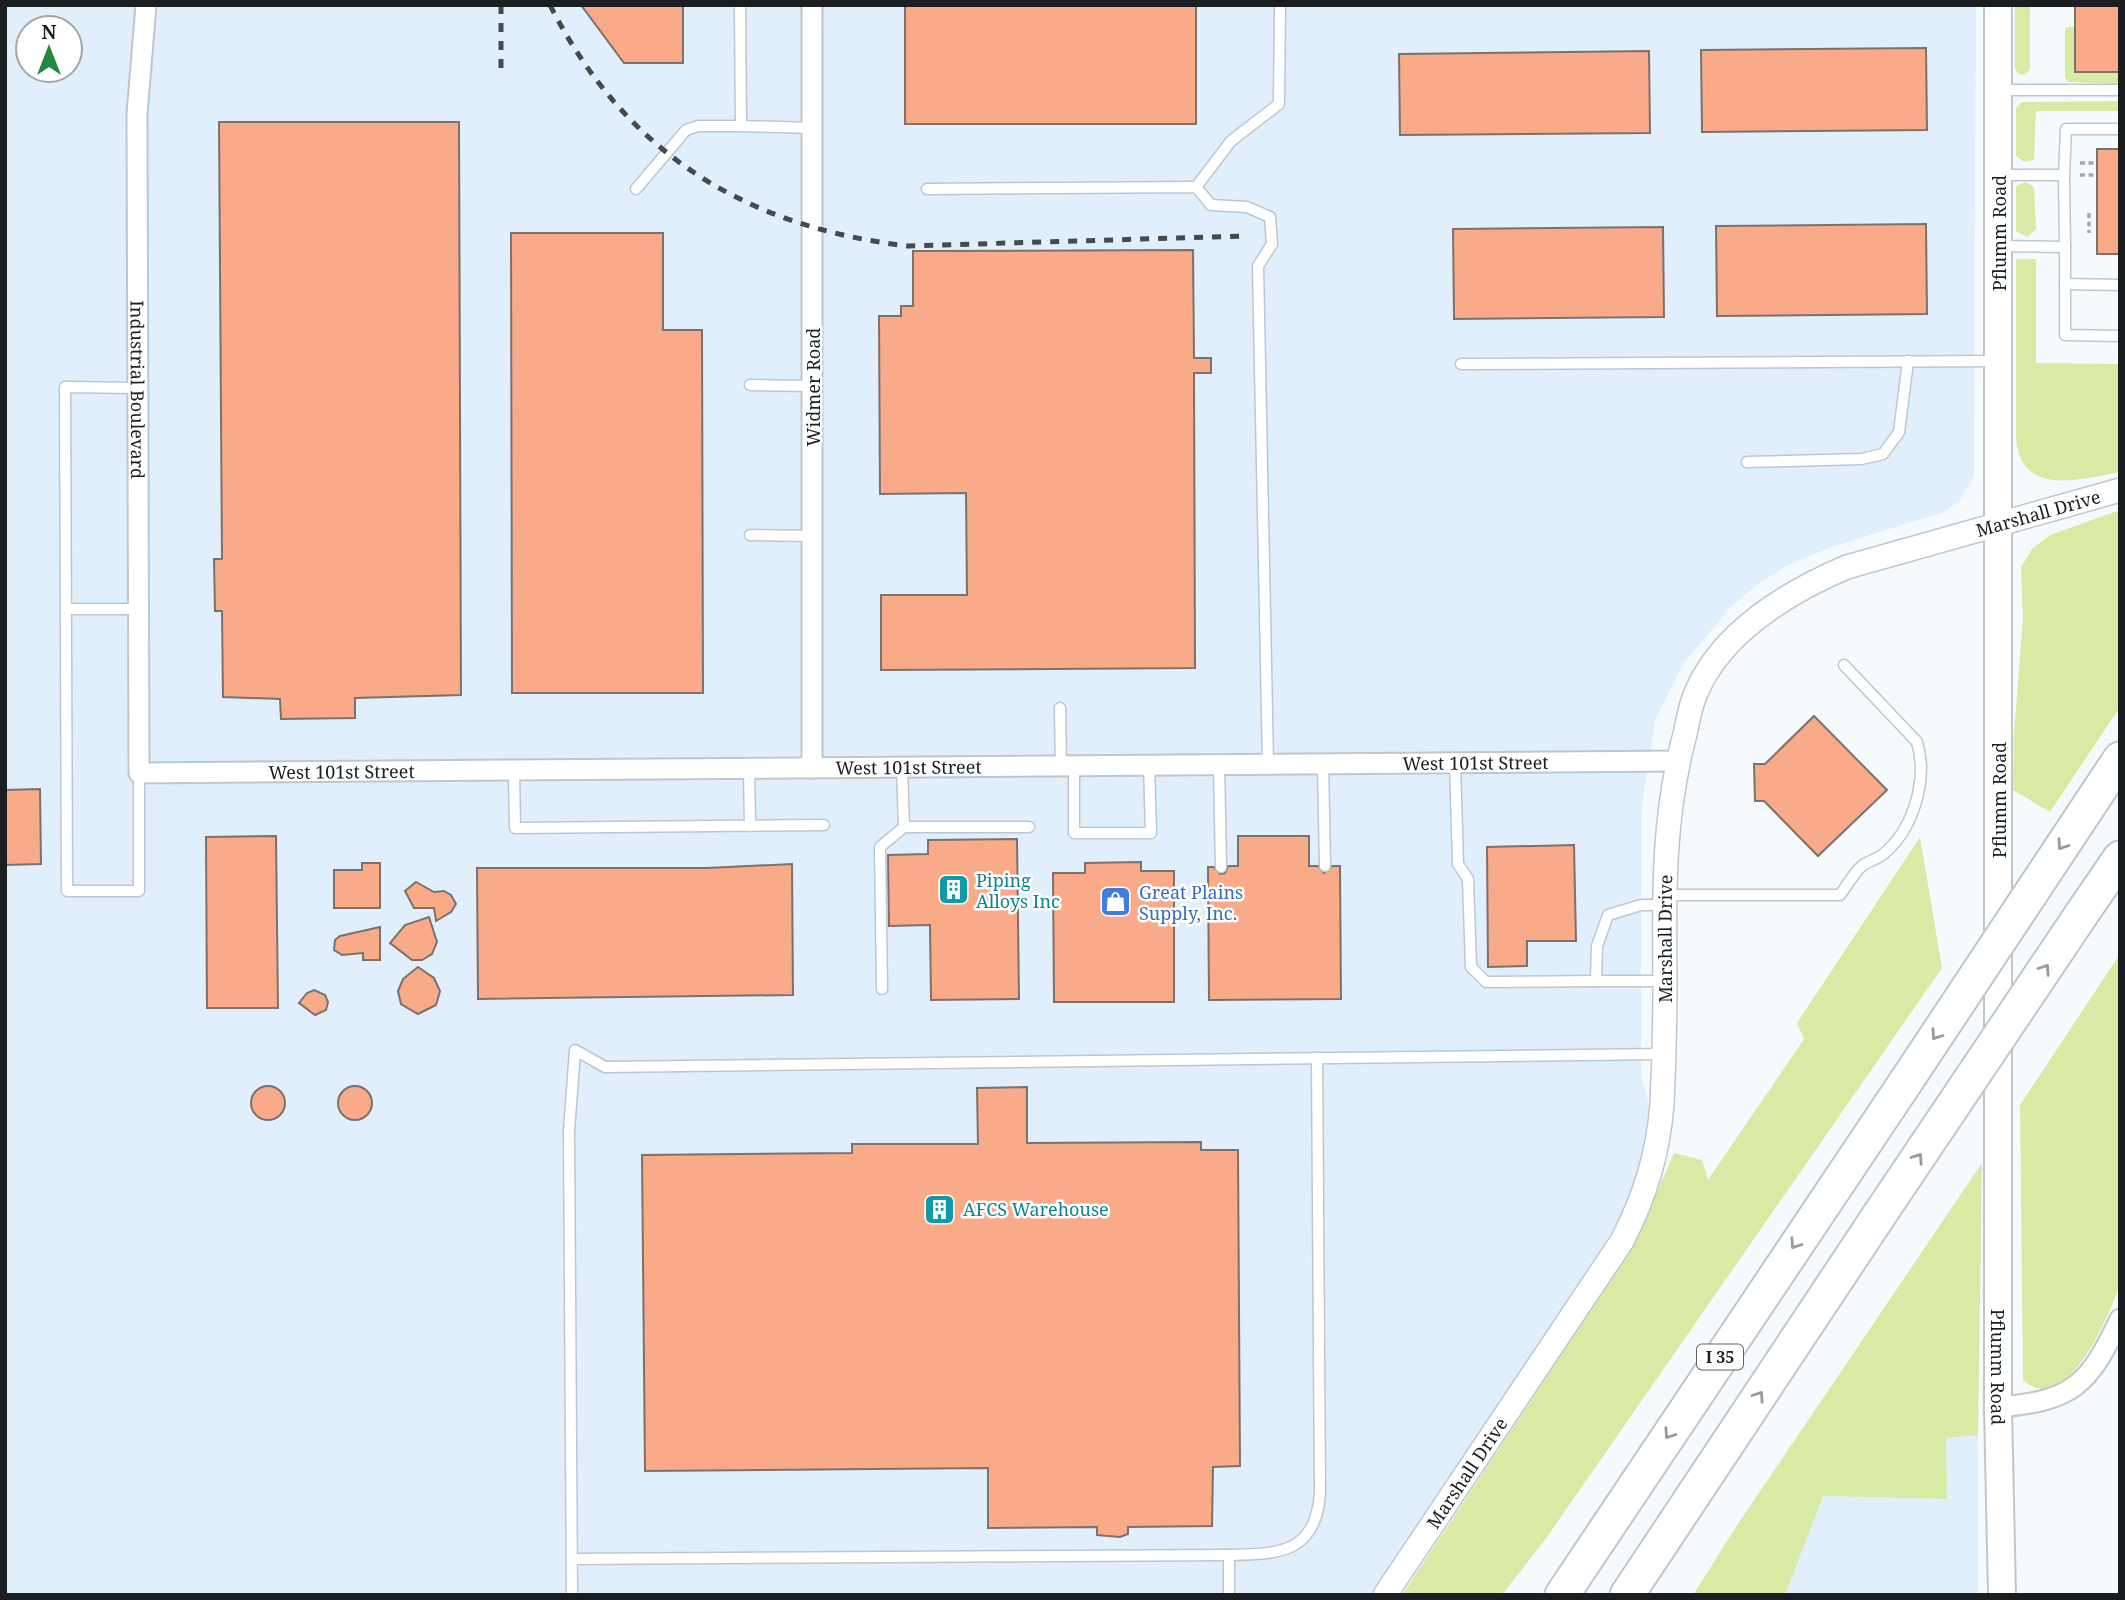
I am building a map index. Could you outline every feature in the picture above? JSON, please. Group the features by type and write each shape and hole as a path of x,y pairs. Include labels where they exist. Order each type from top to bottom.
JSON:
{"highway":[{"name":"I 35","path":"1562,1595 2120,759"},
{"path":"1627,1595 2120,858"},
{"path":"1644,1595 1694,1494"},
{"path":"1547,1595 1607,1527"}],"main road":[{"name":"Pflumm Road","path":"1998,5 1998,1407 2002,1595"}],"street":[{"name":"Industrial Boulevard","path":"139,773 137,114 146,5"},
{"name":"Widmer Road","path":"811,5 812,768"},
{"name":"Marshall Drive","path":"1385,1595 1622,1241 1639,1208 1653,1171 1660,1136 1666,832 1678,761 1696,693 1707,674 1742,632 1775,604 1807,584 1847,567 2120,490"},
{"name":"West 101st Street","path":"139,773 1678,761"},
{"path":"1998,1407 2040,1404 2061,1396 2092,1368 2120,1319"}],"lane":[{"path":"740,5 741,126"},
{"path":"1196,187 1231,141 1279,104 1280,5"},
{"path":"1999,90 2120,90"},
{"path":"636,189 686,130 698,126 812,128"},
{"path":"2120,129 2066,129 2064,175 2065,335 2120,336"},
{"path":"1999,175 2064,175"},
{"path":"927,189 1196,187"},
{"path":"1196,187 1211,205 1247,207 1270,217 1272,244 1258,266 1268,764"},
{"path":"1999,246 2065,247"},
{"path":"2065,285 2120,285"},
{"path":"1747,462 1861,459 1883,454 1899,432 1908,361"},
{"path":"1461,364 1999,361"},
{"path":"750,385 813,386"},
{"path":"138,388 65,387 68,891 139,891 139,773"},
{"path":"750,535 813,536"},
{"path":"66,609 138,609"},
{"path":"1596,981 1597,946 1608,915 1665,900 1840,895 1861,867 1883,855 1896,839 1916,807 1922,758 1917,742 1844,665"},
{"path":"1060,708 1074,833 1151,833 1149,765"},
{"path":"1455,763 1458,864 1468,879 1471,967 1486,982 1665,981"},
{"path":"1323,764 1325,866"},
{"path":"1219,765 1221,867"},
{"path":"902,768 904,827"},
{"path":"749,769 750,826"},
{"path":"514,771 515,828 824,825"},
{"path":"882,989 880,846 904,827 1029,827"},
{"path":"572,1595 569,1131 575,1050 605,1067 1663,1054"},
{"path":"572,1559 1229,1555 1272,1554 1292,1548 1312,1528 1319,1509 1317,1058"},
{"path":"1229,1555 1229,1595"}],"path":[{"path":"2080,163 2095,163"},
{"path":"2080,176 2095,176"},
{"path":"2089,213 2089,233"}],"shaded area":[{"path":"5,5 1976,5 1974,476 1959,501 1944,512 1835,546 1790,564 1759,583 1731,607 1684,663 1655,720 1641,813 1641,1076 1649,1104 1634,1191 1603,1247 1371,1595 5,1595"},
{"path":"1978,1435 1978,1595 1785,1595 1822,1496 1947,1499 1946,1437"}],"green space":[{"path":"2015,5 2030,5 2030,70 2024,75 2015,69"},
{"path":"2075,26 2075,72 2120,72 2120,84 2068,82 2065,77 2065,28"},
{"path":"2120,101 2120,111 2036,111 2034,160 2024,162 2016,156 2016,108 2022,102"},
{"path":"2025,182 2034,187 2036,229 2028,237 2016,231 2016,186"},
{"path":"2016,259 2036,259 2036,363 2120,364 2120,472 2055,480 2041,477 2029,470 2020,457 2016,438"},
{"path":"2120,510 2120,707 2050,812 2013,790 2014,732 2023,619 2021,567 2032,549 2050,535"},
{"path":"1920,837 1942,968 1547,1537 1502,1595 1402,1595 1633,1247 1674,1153 1702,1160 1708,1180 1804,1039 1797,1023"},
{"path":"2120,954 2120,1285 2084,1358 2070,1375 2055,1386 2039,1389 2023,1380 2020,1105"},
{"path":"1982,1163 1978,1435 1946,1438 1947,1499 1823,1496 1785,1595 1693,1595 1738,1524"}],"building":[{"path":"581,5 683,5 683,63 624,63"},
{"path":"905,5 1196,5 1196,124 905,124"},
{"path":"2075,5 2120,5 2120,72 2075,72"},
{"path":"1926,48 1927,130 1702,132 1701,50"},
{"path":"1649,51 1650,133 1400,135 1399,54"},
{"path":"219,122 459,122 461,695 355,698 355,718 281,719 280,699 223,697 222,611 215,611 214,559 222,559"},
{"path":"2097,149 2120,149 2120,254 2097,254"},
{"path":"1926,224 1927,314 1717,316 1716,226"},
{"path":"1663,227 1664,317 1454,319 1453,229"},
{"path":"511,233 663,233 663,330 702,330 703,693 512,693"},
{"path":"1193,250 1194,358 1211,358 1211,373 1194,373 1195,668 881,670 881,595 967,595 966,493 880,494 879,316 901,316 901,306 913,306 913,251"},
{"path":"1814,716 1887,790 1818,856 1764,801 1755,801 1754,764 1765,764"},
{"path":"40,789 41,864 5,865 5,790"},
{"path":"276,836 278,1008 207,1008 206,837"},
{"path":"1238,836 1309,836 1309,866 1318,866 1324,873 1332,866 1340,866 1341,999 1209,1000 1208,867 1214,867 1220,874 1225,873 1228,866 1238,866"},
{"name":"Piping Alloys Inc","path":"1017,839 1019,999 931,1000 930,925 889,926 888,855 928,854 928,840"},
{"path":"1574,845 1576,941 1527,941 1527,966 1488,967 1487,847"},
{"path":"1141,862 1141,871 1174,871 1174,1002 1054,1002 1053,873 1085,873 1085,863"},
{"path":"362,863 380,863 380,908 334,908 334,870 362,870"},
{"path":"792,864 793,995 478,999 477,868 707,868"},
{"path":"416,882 434,892 444,891 451,895 456,904 451,912 436,921 434,908 414,908 405,891"},
{"path":"429,917 437,942 432,954 422,960 412,960 390,943 405,925"},
{"path":"380,927 380,960 363,960 363,953 342,955 334,950 335,940 340,936"},
{"path":"418,967 434,978 440,991 436,1005 418,1014 401,1004 398,991 403,979"},
{"path":"314,990 325,995 328,1002 326,1010 315,1015 299,1003 307,993"},
{"path":"268,1086 280,1091 285,1103 280,1115 268,1120 256,1115 251,1103 256,1091"},
{"path":"355,1086 367,1091 372,1103 367,1115 355,1120 343,1115 338,1103 343,1091"},
{"path":"1027,1087 1027,1143 1201,1142 1201,1150 1238,1150 1240,1466 1213,1467 1212,1526 1128,1527 1128,1534 1120,1537 1097,1535 1097,1527 988,1528 988,1468 645,1471 642,1155 852,1153 852,1144 978,1144 977,1088"}],"railway":[{"path":"501,5 501,72"},
{"path":"550,5 580,57 615,102 653,141 696,174 743,200 794,221 849,236 908,246 1244,236"}],"place":[{"name":"Piping Alloys Inc","path":"953,890"},
{"name":"Great Plains Supply, Inc.","path":"1116,902"},
{"name":"AFCS Warehouse","path":"940,1209"}]}
